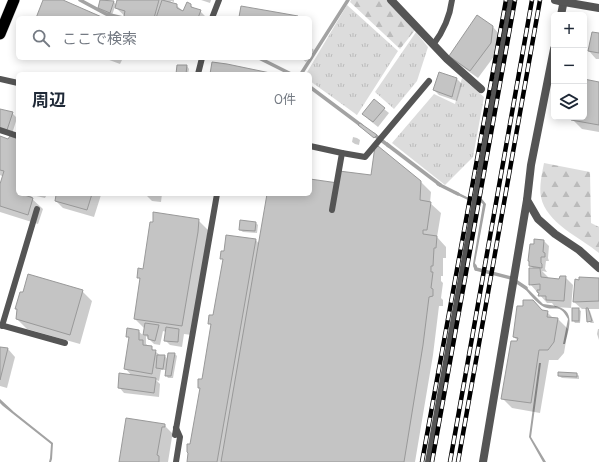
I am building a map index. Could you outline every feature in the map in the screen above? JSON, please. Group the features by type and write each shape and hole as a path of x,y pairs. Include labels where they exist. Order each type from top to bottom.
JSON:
{"highway":[{"path":"0,34 14,0"}],"street":[{"path":"391,0 447,59 481,89"},
{"path":"561,12 561,1 599,8"},
{"path":"483,462 527,200 531,164 551,64"},
{"path":"527,200 538,219 555,234 579,250 599,268"}],"lane":[{"path":"213,16 219,0"},
{"path":"434,45 439,38 450,10 452,0"},
{"path":"428,462 510,0"},
{"path":"198,72 202,60"},
{"path":"0,79 16,83"},
{"path":"312,146 365,157 429,81"},
{"path":"0,130 16,135"},
{"path":"332,210 342,153"},
{"path":"176,462 180,437 175,432 217,196"},
{"path":"37,208 1,326 65,343"}],"green space":[{"path":"351,0 388,0 415,30 400,49 350,2"},
{"path":"347,5 398,51 357,115 312,82 312,72 307,72"},
{"path":"416,32 428,47 417,81 394,109 375,92"},
{"path":"462,78 484,97 473,157 445,185 392,143 434,94 455,104"},
{"path":"544,163 590,172 591,223 599,227 599,253 565,229 550,215 544,206 540,189"}],"shaded area":[{"path":"387,142 442,184 440,187 386,146"},
{"path":"455,191 467,197 482,199 486,204 475,263 477,269 475,271 473,264 483,204 479,201 468,200 453,193"},
{"path":"524,285 543,304 561,308 569,315 570,321 565,344 563,344 568,319 565,314 557,308 548,308 541,305 523,287"},
{"path":"539,363 541,363 531,437 546,462 543,462 529,437"},
{"path":"0,399 53,443 51,462 49,462 51,444 3,406 0,403"}],"building":[{"path":"43,0 63,0 99,16 37,16"},
{"path":"100,0 114,1 110,13 98,8"},
{"path":"117,0 159,0 155,16 124,16 125,11 115,8"},
{"path":"162,0 177,4 177,8 183,11 187,2 191,4 191,7 201,10 199,16 157,16"},
{"path":"241,6 298,16 239,16"},
{"path":"477,15 493,26 491,43 470,71 449,56"},
{"path":"592,32 599,33 599,53 588,51"},
{"path":"212,62 265,72 210,72"},
{"path":"177,65 187,65 186,72 176,72"},
{"path":"439,72 457,78 452,97 433,90"},
{"path":"587,80 599,82 599,125 571,120 587,120"},
{"path":"374,99 385,108 373,122 362,114"},
{"path":"0,109 13,112 7,130 0,128"},
{"path":"360,123 377,135 374,138 358,125"},
{"path":"0,136 8,139 10,136 16,138 16,196 28,196 33,198 28,215 0,206 0,184 4,171 0,170"},
{"path":"375,146 378,146 421,181 420,200 431,202 427,230 423,230 423,234 437,236 436,248 434,248 433,266 431,266 431,272 433,272 431,288 433,289 433,296 429,297 423,345 404,462 221,462 267,196 312,196 312,179 338,183 339,171 371,175"},
{"path":"56,196 91,196 87,210 55,201"},
{"path":"153,212 199,219 182,326 134,319 140,278 137,278 138,268 143,269 150,222 153,222"},
{"path":"240,220 256,222 255,231 239,230"},
{"path":"226,235 256,239 217,462 187,462 187,444 190,444 200,388 198,388 198,379 202,379 211,324 208,324 209,315 213,315 223,259 220,259 221,251 224,251"},
{"path":"534,239 544,240 543,252 545,253 545,257 541,257 542,268 529,266 528,261 530,244 534,244"},
{"path":"529,268 540,268 541,277 559,279 560,276 566,276 564,301 546,300 546,296 538,296 539,293 537,290 540,290 540,284 529,285"},
{"path":"28,274 83,290 70,335 16,319 17,309 15,309 20,292 23,292"},
{"path":"579,277 599,278 599,301 573,302 575,279 579,280"},
{"path":"523,300 533,300 542,310 548,311 547,317 558,318 554,342 548,350 539,350 531,403 501,399 511,341 517,341 518,338 513,337 517,306 523,306"},
{"path":"572,308 579,308 579,321 572,321"},
{"path":"586,308 588,308 592,321 587,322"},
{"path":"145,323 159,325 155,341 148,339 148,335 143,335"},
{"path":"166,327 179,329 178,342 164,341"},
{"path":"127,328 139,330 139,340 143,340 143,345 152,346 152,350 156,350 152,374 124,369 129,337 126,337"},
{"path":"0,347 8,348 0,380"},
{"path":"168,353 175,353 171,376 165,376"},
{"path":"157,355 165,355 163,369 156,368"},
{"path":"558,372 577,373 577,377 558,376"},
{"path":"119,373 156,378 154,393 118,388"},
{"path":"126,418 165,424 165,427 162,427 157,455 159,456 159,462 119,462"}],"waterway":[{"path":"80,0 106,14 114,16"},
{"path":"312,57 348,0"},
{"path":"263,60 287,72"},
{"path":"302,72 310,60"},
{"path":"312,88 362,126"},
{"path":"373,134 389,146"},
{"path":"438,184 458,194"},
{"path":"475,266 476,269 511,278 526,288"}],"railway":[{"path":"422,462 506,0"},
{"path":"432,462 515,0"},
{"path":"450,462 532,0"},
{"path":"458,462 540,0"}]}
